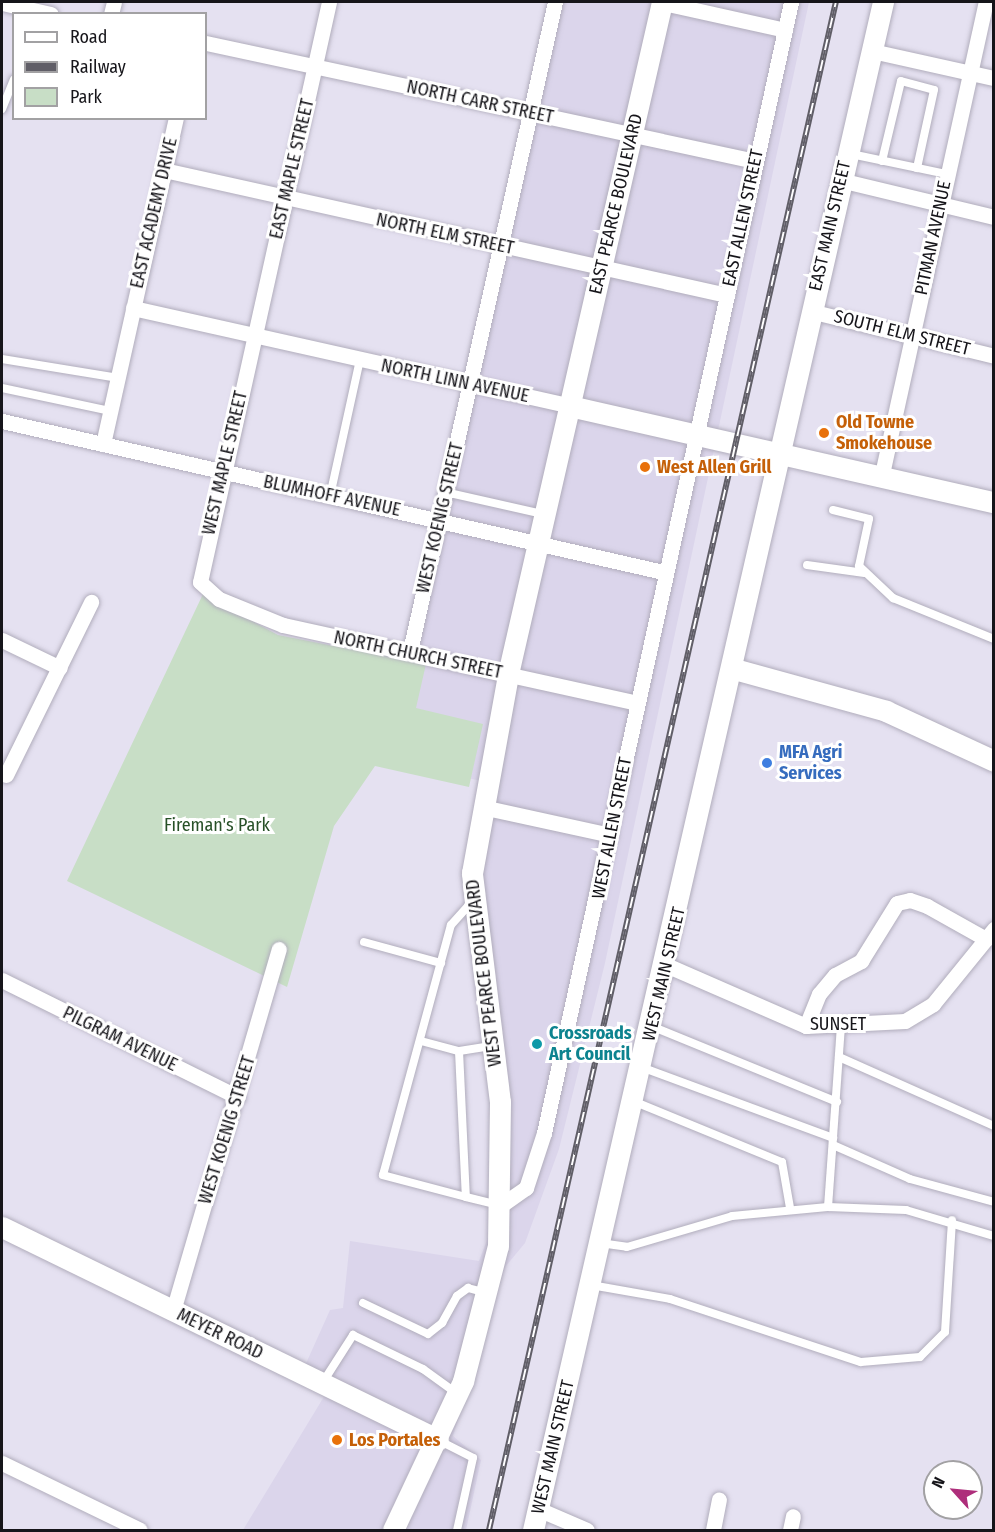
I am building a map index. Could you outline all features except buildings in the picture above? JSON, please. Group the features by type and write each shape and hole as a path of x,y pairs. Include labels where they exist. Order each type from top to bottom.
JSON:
{"street":[{"name":"EAST MAPLE STREET","path":"254,336 329,2"},
{"name":"WEST KOENIG STREET","path":"410,651 555,2"},
{"path":"661,2 785,30"},
{"name":"EAST PEARCE BOULEVARD","path":"570,406 633,135 661,2"},
{"name":"EAST ALLEN STREET","path":"693,434 727,295 791,2"},
{"name":"EAST MAIN STREET","path":"778,450 883,2"},
{"name":"PITMAN AVENUE","path":"882,474 946,174 986,2"},
{"path":"9,3 32,12"},
{"name":"NORTH CARR STREET","path":"207,43 755,161"},
{"path":"872,51 993,78"},
{"name":"EAST ACADEMY DRIVE","path":"103,444 176,120"},
{"name":"NORTH ELM STREET","path":"164,170 284,200 727,295"},
{"path":"840,180 993,218"},
{"name":"NORTH LINN AVENUE","path":"133,308 469,385 693,434 778,450 993,502"},
{"name":"SOUTH ELM STREET","path":"810,311 912,334 993,356"},
{"name":"WEST MAPLE STREET","path":"204,590 200,572 254,336"},
{"name":"WEST PEARCE BOULEVARD","path":"393,1530 438,1440 457,1394 488,1293 500,1206 501,1125 474,900 482,807 508,674 570,406"},
{"name":"BLUMHOFF AVENUE","path":"2,421 222,473 440,519 663,572"},
{"name":"WEST ALLEN STREET","path":"500,1206 526,1188 544,1133 610,835 693,434"},
{"name":"WEST MAIN STREET","path":"533,1530 734,669 778,450"},
{"name":"NORTH CHURCH STREET","path":"204,590 283,625 410,651 637,703"},
{"path":"6,775 91,602"},
{"path":"2,640 60,668"},
{"path":"734,669 886,711 993,760"},
{"path":"482,807 610,835"},
{"path":"806,1026 819,994 835,975 861,961 897,903 910,900 990,934"},
{"name":"SUNSET","path":"666,965 806,1026 905,1022 920,1015 990,934"},
{"name":"WEST KOENIG STREET","path":"173,1311 238,1097 279,949"},
{"name":"PILGRAM AVENUE","path":"2,980 238,1097"},
{"name":"MEYER ROAD","path":"2,1227 438,1440"},
{"path":"2,1463 140,1530"},
{"path":"713,1530 719,1500"},
{"path":"538,1509 587,1530"}],"lane":[{"path":"882,161 901,81 933,90 917,168"},
{"path":"2,109 12,85"},
{"path":"846,153 946,174"},
{"path":"2,359 118,378"},
{"path":"330,496 360,360"},
{"path":"2,388 110,411"},
{"path":"445,492 545,515"},
{"path":"833,510 869,519 859,559 864,573"},
{"path":"807,565 864,573 907,606 993,639"},
{"path":"474,900 451,926 383,1175 500,1206"},
{"path":"364,942 441,963"},
{"path":"828,1207 841,1025"},
{"path":"651,1026 837,1102"},
{"path":"421,1041 459,1051 492,1046"},
{"path":"459,1051 466,1197"},
{"path":"840,1057 993,1126"},
{"path":"641,1066 833,1142 910,1179 993,1202"},
{"path":"633,1101 782,1162 790,1208"},
{"path":"600,1243 627,1247 732,1216 790,1208 828,1207 906,1210 952,1220 993,1236"},
{"path":"590,1285 670,1299 861,1362 920,1357 945,1332 952,1220"},
{"path":"363,1303 428,1334 462,1292 488,1293"},
{"path":"322,1383 346,1337 353,1335 423,1369 457,1394"},
{"path":"438,1440 473,1458 457,1530"}],"shaded area":[{"path":"555,2 809,2 605,963 559,1149 525,1243 505,1267 453,1436 481,1460 466,1530 243,1530 325,1395 299,1379 330,1310 343,1308 350,1241 479,1261 500,1206 476,928 487,782 396,764"}],"green space":[{"name":"Fireman's Park","path":"203,594 278,635 426,664 416,708 483,724 469,787 375,766 334,826 287,987 67,881"}],"railway":[{"path":"489,1530 836,2"}],"place":[{"name":"Old Towne Smokehouse","path":"824,433"},
{"name":"West Allen Grill","path":"645,467"},
{"name":"MFA Agri Services","path":"767,763"},
{"name":"Crossroads Art Council","path":"537,1044"},
{"name":"Los Portales","path":"337,1440"}]}
